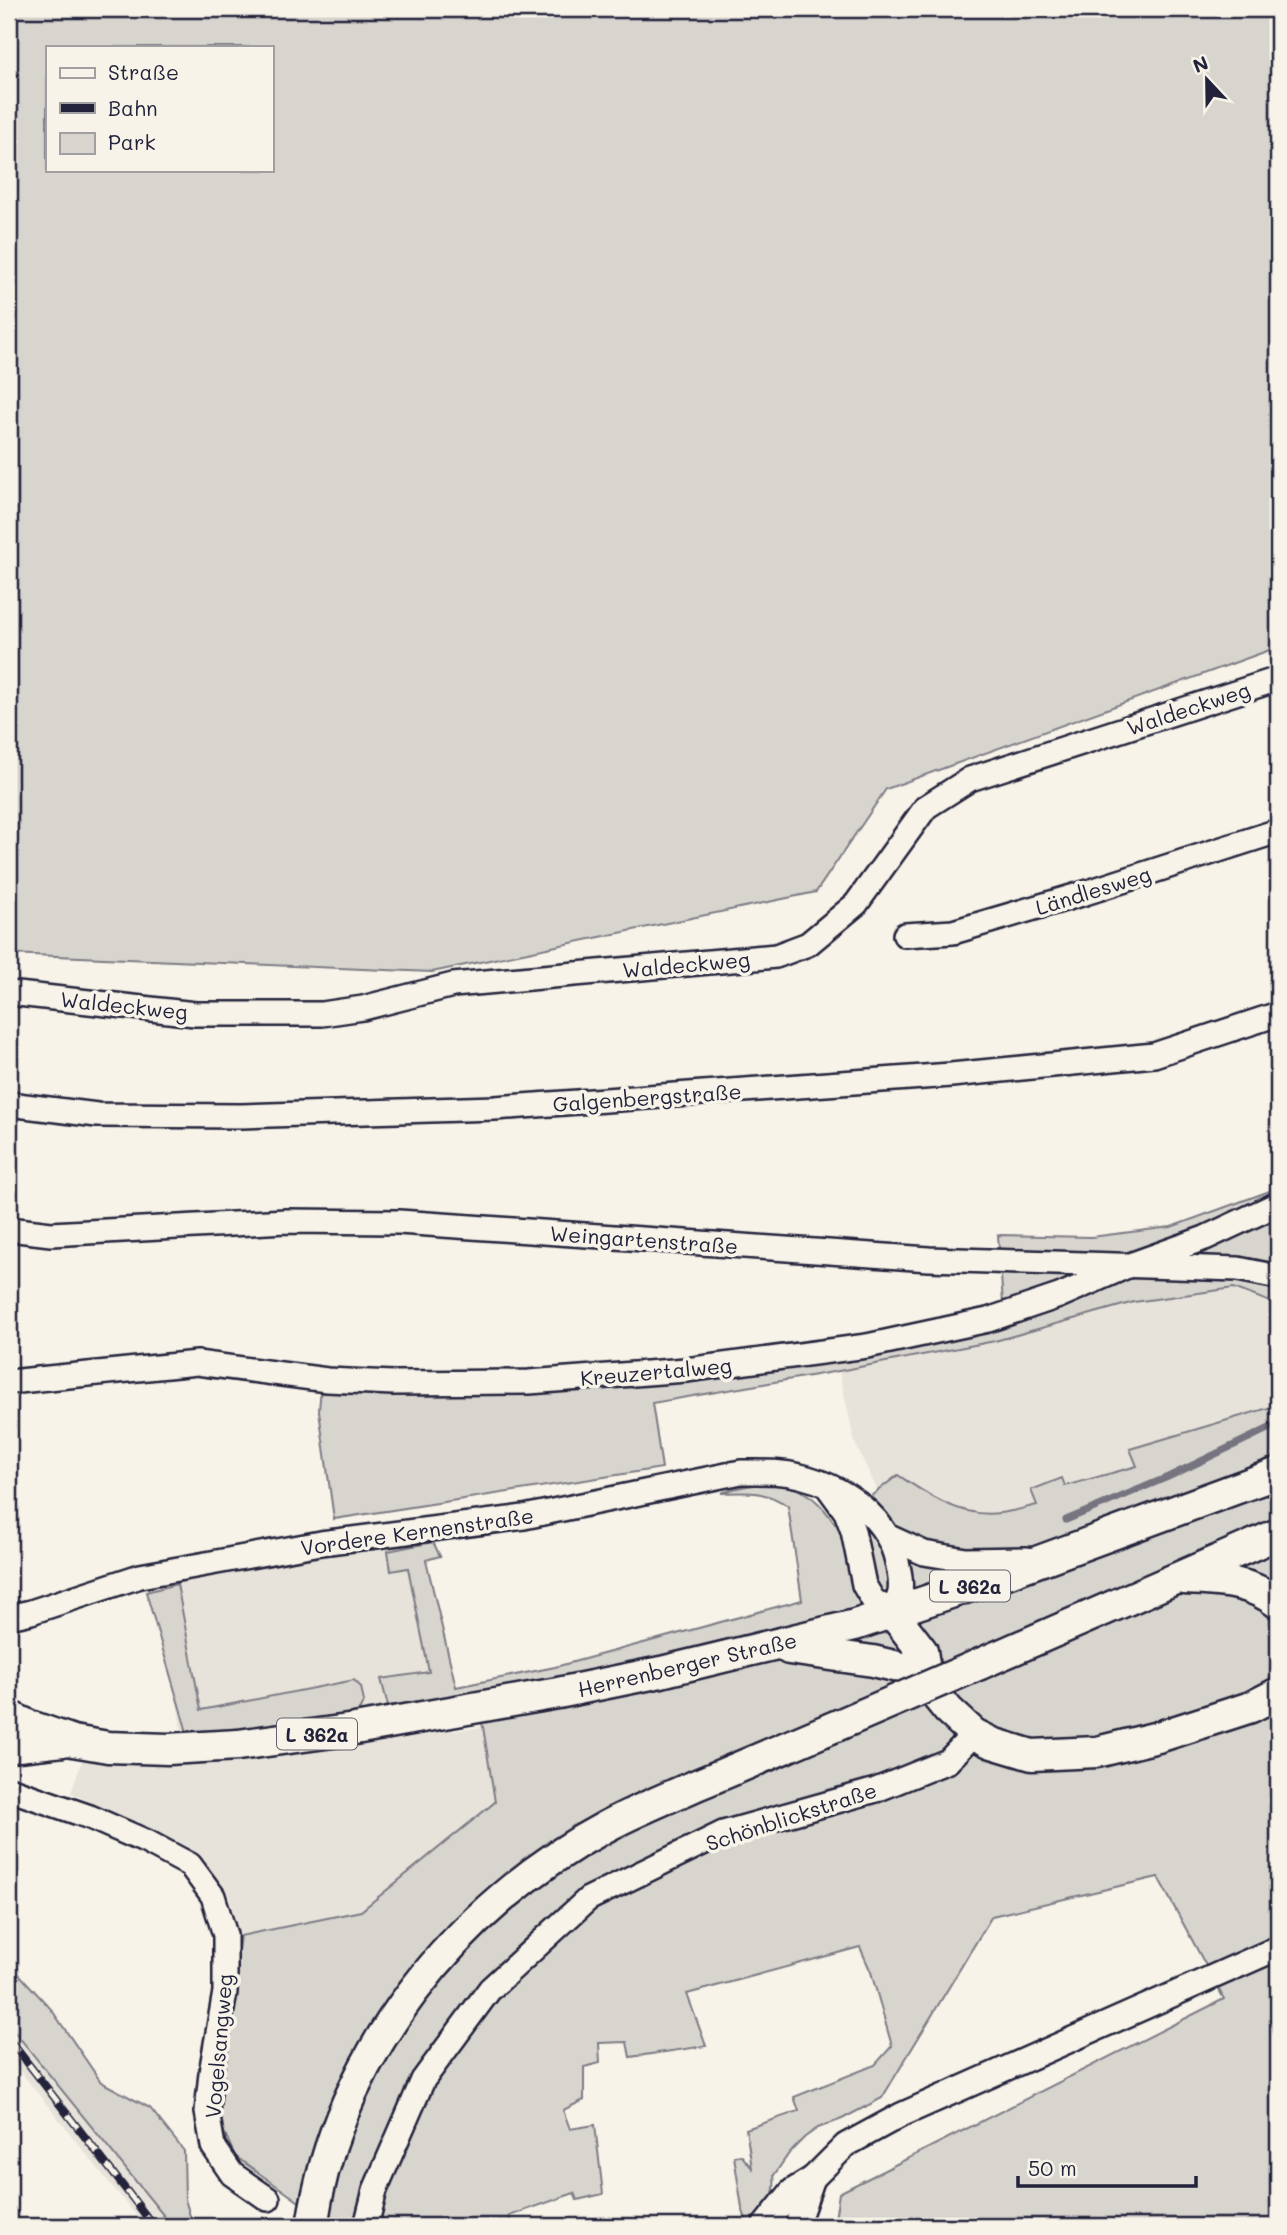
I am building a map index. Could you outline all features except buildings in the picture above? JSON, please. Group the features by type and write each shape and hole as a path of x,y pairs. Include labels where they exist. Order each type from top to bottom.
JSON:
{"main road":[{"name":"Herrenberger Straße","path":"9,1716 74,1741 108,1747 168,1749 238,1745 392,1723 558,1693 855,1625 1278,1473"},
{"path":"312,2226 315,2204 330,2152 348,2102 403,2005 442,1955 482,1914 536,1869 607,1826 658,1802 1278,1534"},
{"path":"1177,1578 1230,1581 1263,1591 1278,1603"},
{"path":"892,1612 922,1651 914,1676"},
{"path":"768,1647 824,1653 914,1676 974,1734 992,1743 1032,1755 1097,1752 1158,1737 1251,1707 1278,1693"},
{"name":"Herrenberger Straße","path":"9,1747 74,1741"}],"street":[{"name":"Waldeckweg","path":"9,992 195,1014 322,1014 363,1008 453,985 776,957 808,944 856,904 926,807 970,779 1278,679"},
{"name":"Ländlesweg","path":"905,935 953,932 1278,831"},
{"name":"Galgenbergstraße","path":"9,1104 97,1115 228,1116 523,1106 951,1075 1141,1057 1278,1014"},
{"name":"Kreuzertalweg","path":"9,1382 197,1363 327,1380 393,1383 529,1382 687,1370 867,1346 988,1320 1059,1296 1130,1265 1206,1238 1278,1204"},
{"name":"Weingartenstraße","path":"9,1229 51,1234 285,1221 399,1222 929,1259 1238,1269 1278,1277"},
{"name":"Vordere Kernenstraße","path":"9,1617 140,1576 321,1543 524,1517 741,1472 774,1471 801,1476 827,1486 872,1514 890,1537 899,1569 900,1592 892,1612"},
{"path":"827,1486 846,1512 853,1531 864,1585 873,1600 892,1612"},
{"name":"Vordere Kernenstraße","path":"890,1537 924,1553 966,1560 1047,1558"},
{"name":"Schönblickstraße","path":"366,2226 375,2190 423,2080 490,1989 588,1899 723,1833 876,1790 948,1761 974,1734"},
{"name":"Vogelsangweg","path":"9,1789 90,1817 147,1842 190,1865 213,1896 225,1936 225,1992 207,2112 213,2146 232,2174 268,2199"},
{"path":"764,2226 792,2191 813,2178 846,2146 913,2109 1278,1948"},
{"path":"796,2226 813,2178"}],"shaded area":[{"path":"1234,1288 1278,1305 1278,1406 1042,1515 973,1528 882,1500 855,1443 839,1371 995,1341 1134,1302"},
{"path":"406,1543 453,1731 483,1727 495,1802 361,1911 240,1936 228,1895 202,1861 165,1837 71,1793 82,1761 166,1764 190,1762 181,1730 161,1588 248,1567"},
{"path":"9,2025 172,2226 145,2226 111,2185 9,2057"}],"green space":[{"path":"9,9 1278,9 1278,647 886,789 816,892 432,972 9,954"},
{"path":"1278,1188 1278,1305 1234,1288 1134,1302 995,1341 652,1403 662,1468 334,1519 319,1411 322,1374 647,1368 846,1341 1003,1303 998,1235 1091,1237 1171,1227"},
{"path":"1278,1405 1278,2226 834,2226 839,2193 1224,1999 1158,1877 992,1916 882,2098 818,2128 805,2137 790,2152 774,2175 772,2197 748,2225 742,2208 734,2156 741,2155 752,2168 746,2129 799,2111 794,2097 875,2065 892,2046 871,1972 860,1947 687,1994 706,2046 630,2057 627,2042 599,2043 600,2063 584,2067 584,2100 563,2110 570,2129 595,2125 603,2194 577,2200 574,2193 509,2216 512,2226 333,2226 235,2156 220,2123 218,2091 240,1936 361,1911 495,1802 483,1727 474,1693 388,1706 381,1679 429,1672 408,1568 391,1571 388,1551 433,1542 440,1556 426,1560 456,1687 555,1667 802,1600 788,1506 764,1495 748,1492 721,1493 745,1486 771,1484 796,1489 817,1502 835,1524 898,1475 933,1497 958,1508 985,1514 1009,1512 1037,1505 1031,1490 1062,1478 1065,1486 1137,1466 1130,1449"},
{"path":"177,1584 201,1710 354,1680 361,1687 364,1702 358,1712 189,1739 146,1592"},
{"path":"9,1951 18,1973 51,2009 101,2082 150,2108 184,2151 185,2199 193,2226 172,2226 9,2025"}],"waterway":[{"path":"1066,1520 1168,1477 1278,1424"}],"railway":[{"path":"9,2039 154,2226"}]}
